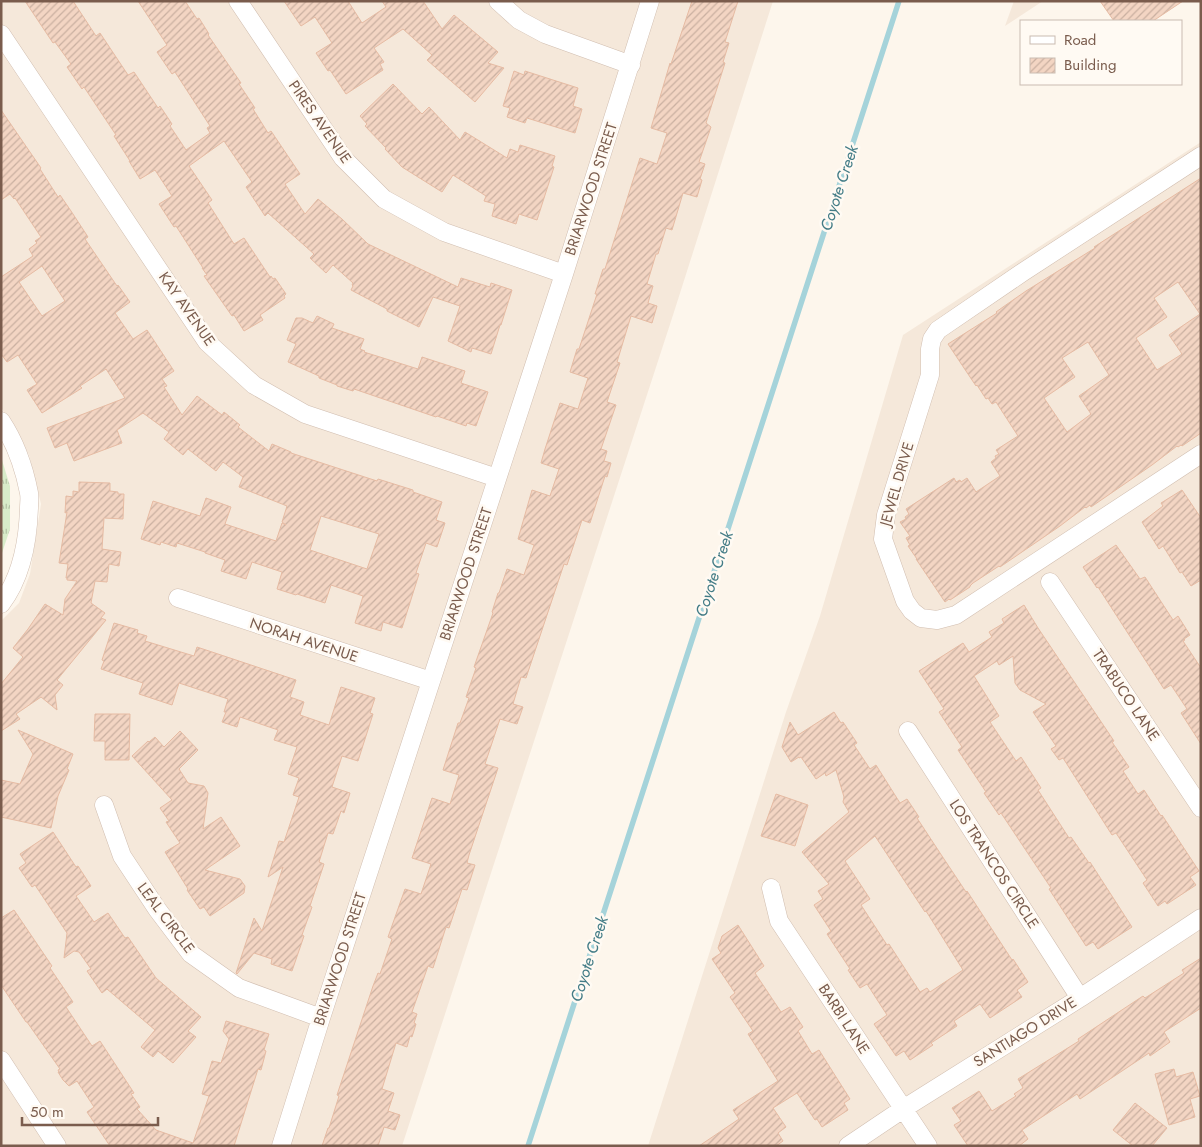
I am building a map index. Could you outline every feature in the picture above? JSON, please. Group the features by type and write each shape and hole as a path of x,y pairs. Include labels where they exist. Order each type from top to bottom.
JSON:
{"street":[{"name":"PIRES AVENUE","path":"238,1 343,158 384,198 444,232 564,274"},
{"path":"498,1 519,20 545,34 631,64"},
{"name":"BRIARWOOD STREET","path":"281,1146 564,274 650,1"},
{"name":"KAY AVENUE","path":"1,34 208,342 254,385 304,414 497,478"},
{"name":"JEWEL DRIVE","path":"1201,156 938,330 932,339 930,375 886,515 884,527 883,539 905,601 921,618 937,620 956,615 1201,454"},
{"path":"1,421 21,460 29,495 29,524 22,562 7,596 1,604"},
{"name":"TRABUCO LANE","path":"1050,582 1201,808"},
{"name":"NORAH AVENUE","path":"178,598 431,681"},
{"name":"LOS TRANCOS CIRCLE","path":"908,731 1080,998"},
{"name":"LEAL CIRCLE","path":"104,805 122,856 156,909 191,954 238,988 321,1018"},
{"name":"BARBI LANE","path":"771,888 779,921 928,1146"},
{"name":"SANTIAGO DRIVE","path":"848,1146 903,1109 1080,998 1201,918"},
{"path":"1,1060 57,1146"}],"shaded area":[{"path":"1,1 773,1 674,312 402,1146 1,1146 1,621 19,603 30,574 41,504 29,455 1,407"},
{"path":"1014,1 1043,1 1005,26"},
{"path":"1201,142 1201,1146 648,1146 786,712 820,616 903,335"}],"green space":[{"path":"1,457 10,486 10,529 1,556"}],"building":[{"path":"25,1 73,1 96,36 100,33 128,75 134,72 158,108 160,106 172,124 170,126 186,150 210,133 207,128 210,126 175,72 172,74 157,52 167,45 138,1 185,1 197,19 199,18 208,35 241,83 239,84 255,108 253,109 268,133 271,131 300,174 285,184 305,214 318,199 368,244 458,287 461,278 490,287 491,283 512,290 491,354 472,348 471,352 448,341 460,306 433,297 419,327 351,290 353,283 333,265 326,273 310,258 314,254 268,213 265,216 246,187 252,182 224,141 189,166 212,200 208,203 234,244 244,238 270,277 275,278 286,294 285,298 260,315 263,320 244,331 204,276 207,275 203,268 176,226 174,227 159,204 172,196 155,170 140,179 114,136 116,135 84,87 82,89 67,67 71,64 55,42 53,43"},
{"path":"284,1 348,1 362,23 386,7 382,1 423,1 442,29 454,15 498,52 488,63 504,68 475,102 427,60 432,55 403,29 374,48 384,62 380,64 383,70 346,94 316,53 332,43 315,17 301,26"},
{"path":"692,1 738,1 725,42 729,43 723,62 725,63 706,123 711,127 699,162 705,164 697,197 683,193 672,230 666,228 658,254 656,254 647,284 653,286 648,303 657,306 652,323 631,316 617,362 620,363 607,402 616,405 601,449 607,451 604,461 611,463 607,477 605,476 590,523 582,520 567,565 564,564 526,678 521,677 513,704 523,707 517,724 500,719 485,764 498,768 467,863 475,865 467,890 462,889 449,928 446,927 433,968 428,966 412,1012 417,1014 412,1037 410,1036 407,1047 396,1043 382,1089 394,1093 388,1111 400,1115 395,1130 384,1127 378,1146 322,1146 373,986 378,973 380,974 392,939 388,937 405,889 421,894 431,864 412,858 432,798 450,804 459,775 443,770 458,723 460,723 469,698 466,697 476,668 474,667 498,593 507,569 524,575 534,545 518,539 532,490 550,496 559,469 541,463 560,403 578,409 588,378 570,372 640,158 657,164 667,133 651,128 670,63"},
{"path":"1100,1 1183,1 1154,20 1113,20"},
{"path":"514,71 524,75 525,71 578,88 573,106 582,109 575,133 527,118 525,123 507,117 510,108 503,106"},
{"path":"393,84 422,114 429,107 460,140 465,132 507,158 510,149 518,152 520,145 555,156 552,166 554,167 537,220 519,214 516,224 492,216 495,204 484,201 486,196 453,175 442,192 402,167 365,126 367,124 360,116"},
{"path":"1,110 41,168 58,197 60,195 88,237 85,239 130,302 115,313 133,339 147,330 174,371 162,379 167,386 164,387 182,415 197,396 222,415 224,412 240,425 238,427 269,451 272,444 291,453 377,481 378,479 413,490 413,492 442,502 436,520 445,523 437,547 426,543 416,573 419,574 402,628 383,622 381,631 355,623 363,596 331,585 325,603 277,589 282,572 252,562 246,579 221,571 225,560 205,552 177,543 176,547 161,542 160,545 141,539 153,501 200,516 206,498 231,507 225,524 276,541 282,523 286,525 282,522 287,506 239,487 243,477 223,462 216,471 188,449 183,455 164,439 169,432 143,413 117,430 122,443 74,461 67,443 55,448 47,428 125,398 106,369 80,386 82,388 42,413 27,390 37,384 18,355 7,362 1,354 1,277 33,256 29,249 41,237 15,198 10,194 1,200","holes":["42,266 65,301 42,316 19,282","321,516 379,534 367,569 310,550"]},
{"path":"1201,178 1201,433 1182,446 1177,446 1091,507 1090,505 1085,507 1000,567 945,602 908,546 910,545 906,538 910,536 900,522 906,519 905,517 909,514 906,509 954,478 956,482 960,480 961,482 967,478 976,492 1000,476 991,462 999,454 996,450 1018,436 996,402 992,404 976,386 948,344","holes":["1178,282 1200,314 1169,335 1182,354 1157,370 1136,338 1167,317 1154,298","1088,342 1109,375 1079,396 1091,414 1067,432 1044,398 1075,377 1062,358"]},
{"path":"317,316 334,324 332,328 364,339 360,349 364,352 418,369 422,357 465,371 461,383 488,392 476,426 467,423 466,426 354,389 353,391 337,386 288,362 296,344 287,340 296,318 302,318 313,323"},
{"path":"79,482 110,483 110,491 124,494 123,519 104,518 102,549 121,552 119,566 109,564 107,582 95,581 91,603 105,613 101,618 106,620 57,680 63,685 55,695 57,710 41,697 16,714 20,719 1,731 1,684 23,657 13,648 45,604 63,615 65,599 77,581 67,580 68,564 59,563 67,512 65,513 66,496 73,497 73,491 79,492"},
{"path":"1182,490 1201,518 1201,580 1191,586 1182,572 1180,573 1163,546 1159,549 1142,522 1163,506 1161,503"},
{"path":"1116,545 1140,579 1145,577 1173,620 1178,616 1190,635 1183,641 1201,668 1201,744 1181,713 1187,709 1171,685 1164,689 1083,567"},
{"path":"1024,605 1114,741 1112,742 1129,767 1123,771 1138,794 1144,790 1199,871 1190,877 1196,885 1167,904 1165,901 1158,906 1143,883 1147,880 1116,833 1112,835 1063,758 1059,760 1051,749 1056,746 1033,712 1046,704 1020,690 1015,683 1013,656 999,665 997,661 974,676 999,716 990,722 1016,761 1021,757 1041,788 1038,790 1069,838 1071,837 1090,862 1132,927 1098,949 1093,942 1086,946 1049,889 1051,888 1001,813 999,815 984,793 986,792 958,750 962,747 939,712 944,709 919,671 963,643 969,652 992,637 989,632 1004,623 1002,619"},
{"path":"114,623 138,630 137,633 147,636 145,641 194,656 197,647 296,680 290,697 304,702 300,715 329,725 341,687 375,698 370,713 373,714 358,761 342,756 332,787 350,793 344,813 341,811 333,834 328,833 319,862 324,864 292,971 271,964 272,959 254,953 236,973 254,918 262,931 283,867 268,877 279,841 284,842 299,797 293,795 299,778 288,774 297,747 274,740 278,730 240,717 237,727 222,722 228,699 179,683 172,705 139,694 143,683 101,669"},
{"path":"834,712 841,723 843,722 857,743 854,745 870,769 876,765 900,803 907,799 942,856 1028,982 1017,990 1022,997 990,1018 980,1004 954,1021 957,1026 910,1060 904,1051 896,1056 874,1024 887,1015 867,984 860,988 848,970 850,969 827,934 831,931 814,905 823,899 818,891 829,884 802,852 849,812 843,802 844,797 836,770 826,776 825,773 816,779 801,757 791,762 782,747 790,722 798,735","holes":["875,836 963,970 930,992 927,988 920,992 861,905 870,899 845,861"]},
{"path":"95,714 130,714 129,760 105,760 105,741 94,741"},
{"path":"18,730 73,754 67,769 69,770 58,796 51,828 1,817 1,780 20,784 33,754"},
{"path":"180,731 198,750 179,769 188,783 204,786 208,793 203,829 221,817 240,846 205,870 240,879 245,886 244,893 210,916 204,907 200,909 165,852 180,843 166,822 169,821 160,808 172,800 132,756 155,737 164,747"},
{"path":"776,794 808,805 795,846 761,836"},
{"path":"53,832 91,886 76,896 94,922 108,913 125,938 128,937 156,978 201,1017 188,1031 196,1037 173,1063 158,1051 153,1057 141,1047 155,1030 107,989 102,993 87,971 91,969 79,952 74,951 64,958 67,933 35,885 32,887 19,868 26,863 20,854"},
{"path":"14,910 52,966 50,968 73,1002 66,1007 92,1046 100,1041 134,1093 131,1094 140,1107 137,1109 156,1130 193,1143 209,1096 202,1094 212,1061 221,1063 229,1039 223,1031 226,1021 269,1034 261,1070 258,1069 234,1146 110,1146 87,1112 94,1107 77,1081 69,1086 63,1080 58,1072 60,1069 1,985 1,918"},
{"path":"738,925 764,966 755,973 781,1012 790,1007 803,1027 798,1031 812,1054 819,1050 850,1099 844,1103 848,1110 822,1127 797,1093 773,1108 786,1127 778,1133 783,1141 776,1146 699,1146 739,1119 733,1110 778,1081 748,1034 753,1031 730,997 735,993 712,959 721,953 718,948 722,936"},
{"path":"1201,958 1201,1008 1164,1032 1170,1042 1150,1056 1149,1053 1080,1099 1077,1094 1022,1130 1028,1139 1019,1146 968,1146 954,1125 961,1121 952,1108 979,1091 992,1111 1016,1096 1014,1094 1023,1088 1018,1079 1079,1041 1078,1039 1143,996 1145,998 1184,973 1182,970"},
{"path":"1174,1069 1176,1077 1193,1072 1200,1096 1190,1099 1195,1117 1169,1125 1155,1074"},
{"path":"1135,1103 1167,1128 1152,1146 1133,1146 1113,1130"}],"waterway":[{"name":"Coyote Creek","path":"528,1146 899,1"}]}
